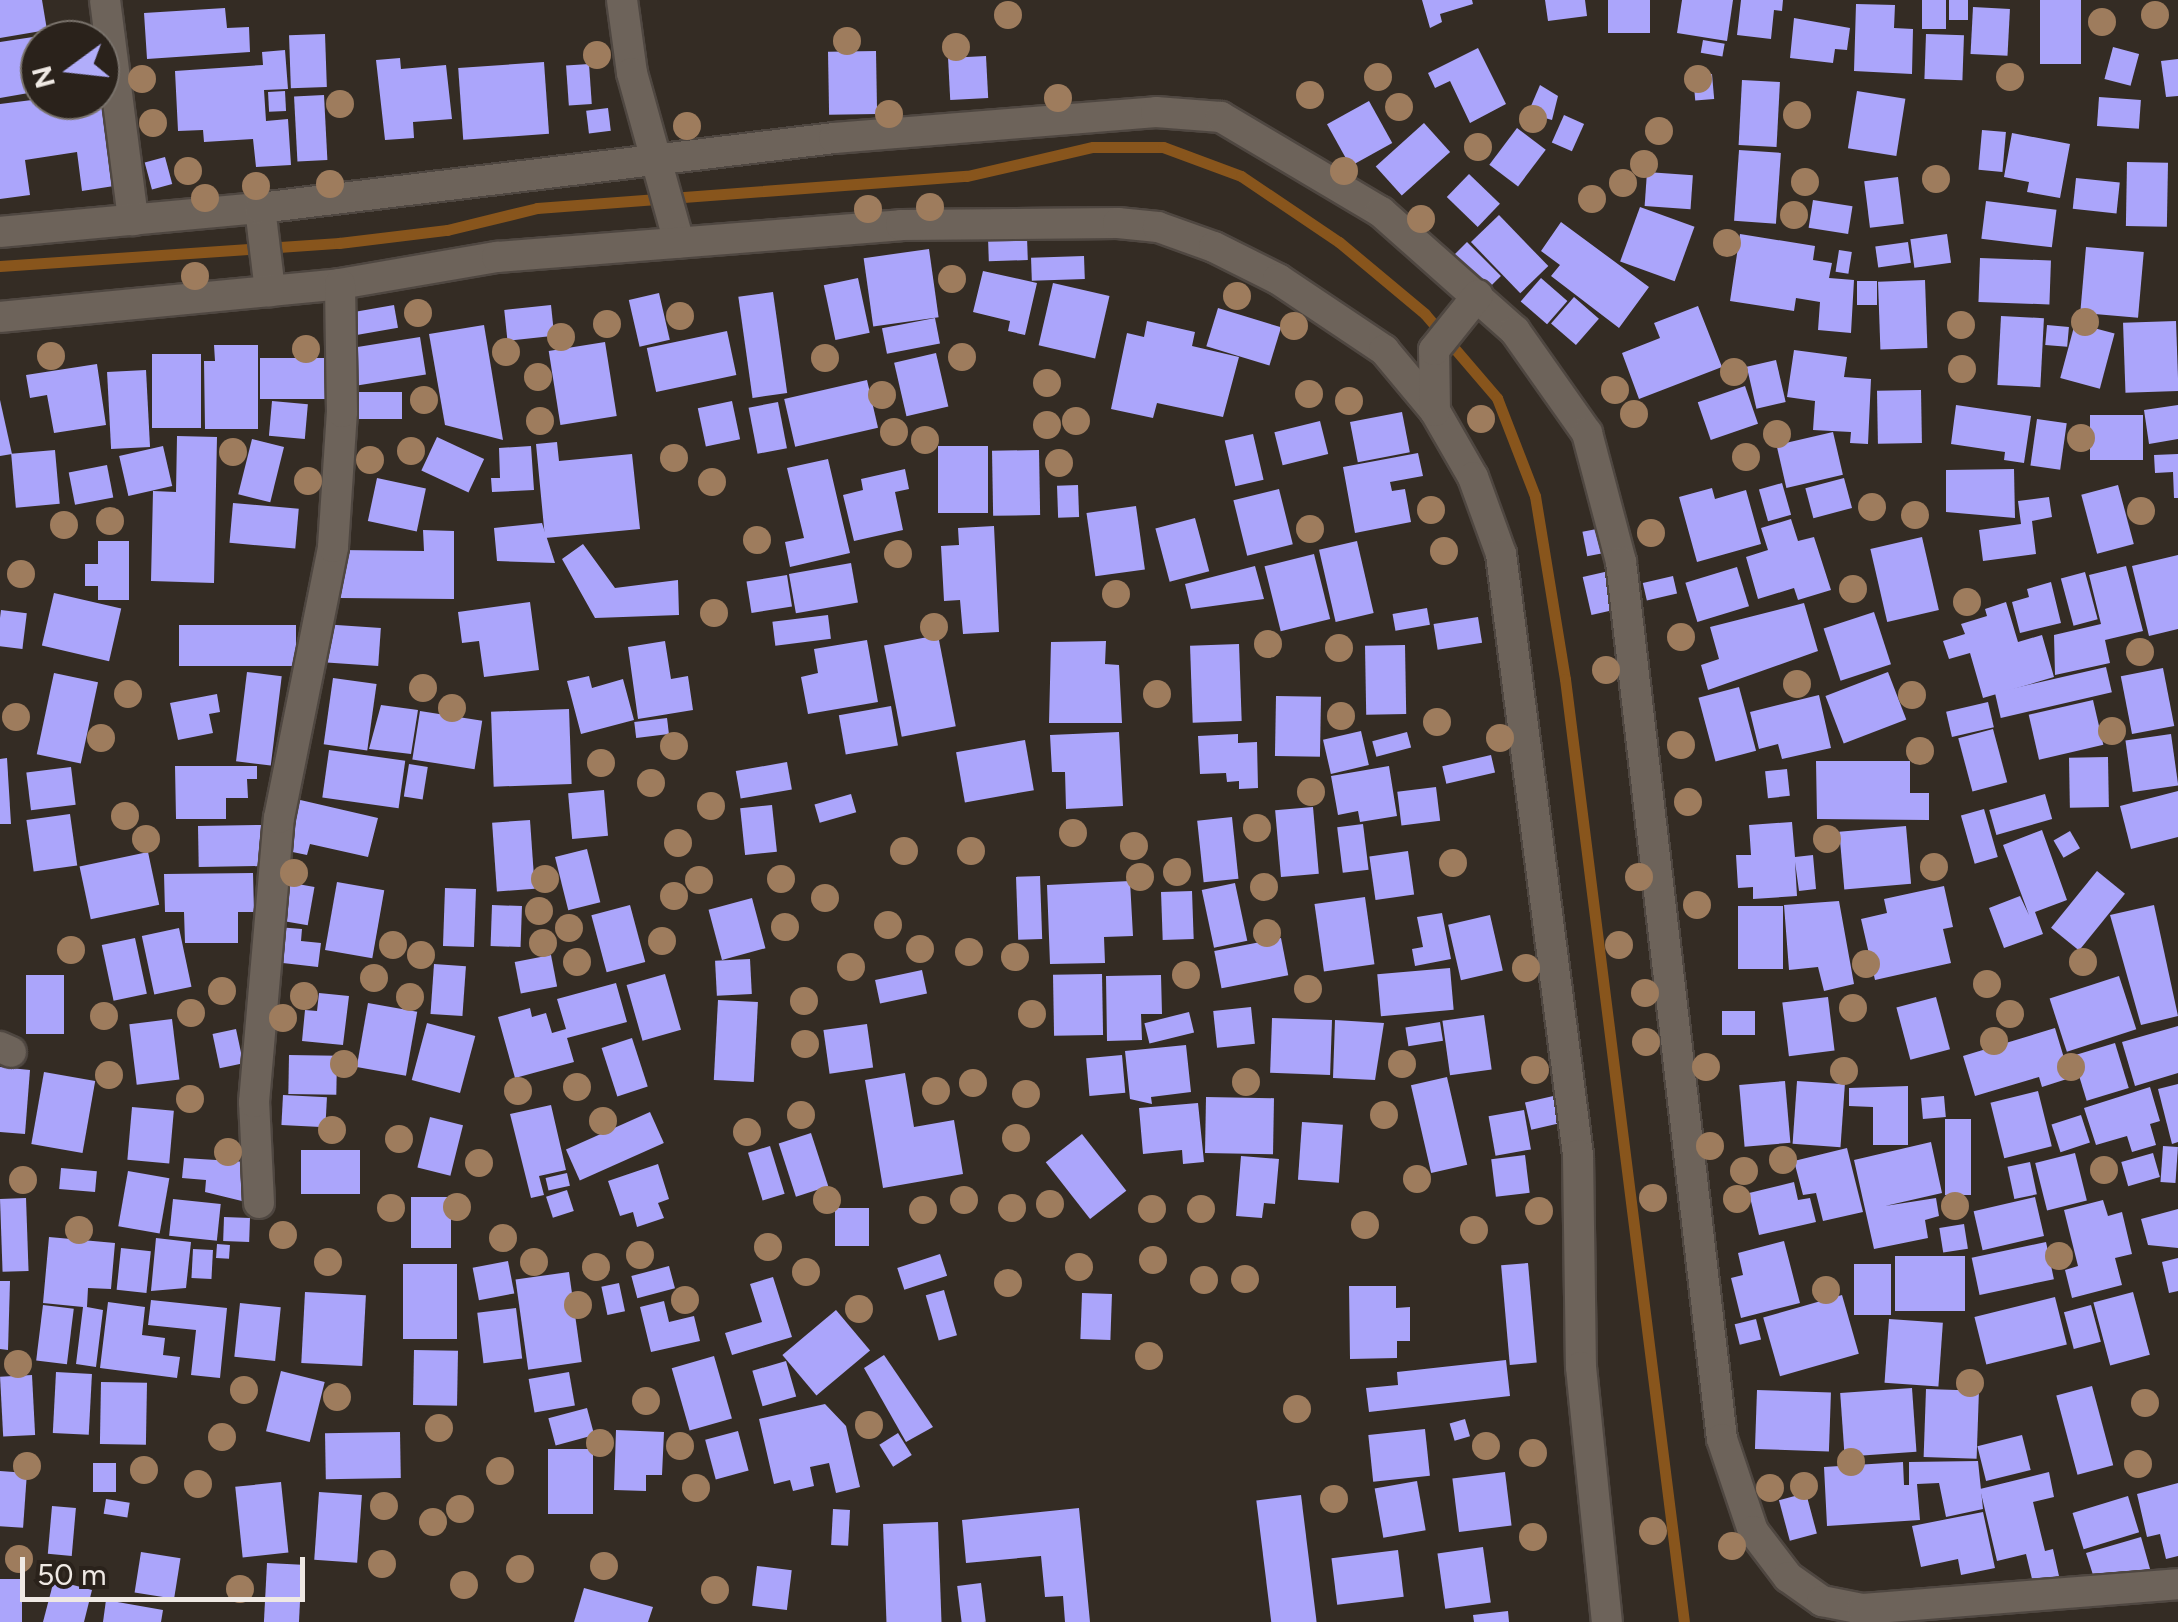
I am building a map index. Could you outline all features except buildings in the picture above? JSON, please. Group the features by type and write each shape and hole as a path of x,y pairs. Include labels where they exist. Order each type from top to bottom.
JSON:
{"street":[{"path":"104,0 132,220"},
{"path":"622,0 654,163 679,242"},
{"path":"0,232 260,208 1047,116 1221,117 1381,212 1514,331 1587,433 1621,562 1656,909 1722,1439 1754,1531 1788,1577 1822,1600 1862,1609 2178,1584"},
{"path":"260,208 270,291"},
{"path":"0,317 340,284 497,257 679,242 900,225 1158,227 1278,279 1384,350 1435,411 1472,477 1504,573 1578,1155 1581,1367 1608,1622"},
{"path":"260,1204 254,1102 278,818 333,547 342,412 340,284"},
{"path":"1435,411 1434,350 1478,295"},
{"path":"1384,350 1434,350"}],"waterway":[{"path":"0,266 339,243 447,230 537,208 967,176 1093,147 1163,147 1241,176 1339,242 1425,314 1497,398 1535,496 1565,679 1684,1622"}]}
